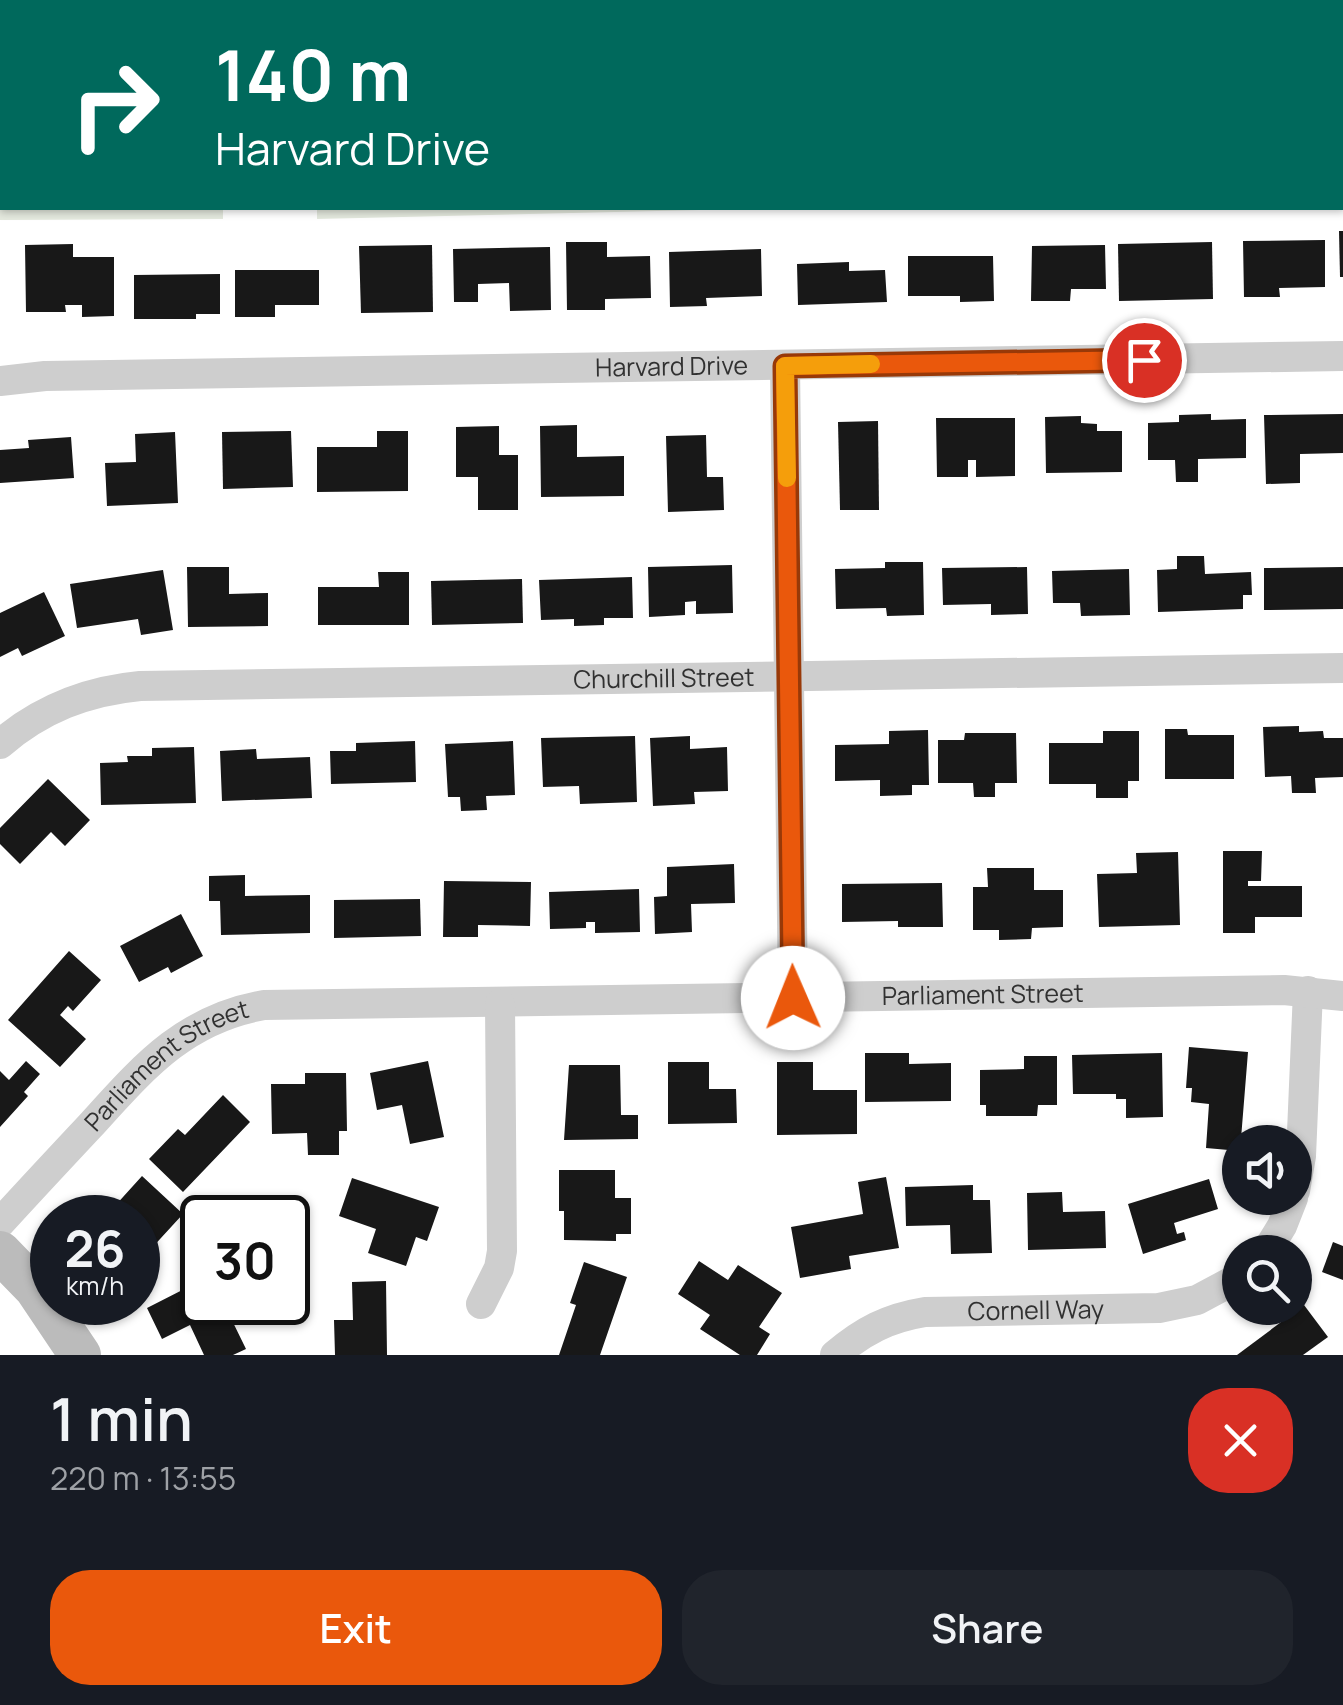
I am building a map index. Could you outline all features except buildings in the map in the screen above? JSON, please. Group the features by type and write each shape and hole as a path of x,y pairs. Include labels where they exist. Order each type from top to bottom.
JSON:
{"street":[{"name":"Harvard Drive","path":"0,381 65,376 1343,356"},
{"path":"785,366 793,998"},
{"name":"Churchill Street","path":"0,744 37,717 76,698 96,691 140,686 1343,668"},
{"path":"1302,1125 1308,991"},
{"name":"Parliament Street","path":"0,1222 175,1040 220,1016 245,1008 286,1004 1308,991 1343,996"},
{"path":"480,1304 499,1268 502,1251 500,1004"},
{"path":"0,1252 35,1288 80,1355"},
{"name":"Cornell Way","path":"835,1355 856,1337 900,1316 924,1312 1159,1308 1198,1300 1222,1286"}],"shaded area":[{"path":"0,210 223,210 223,219 0,220"},
{"path":"317,210 699,210 317,219"}],"slow traffic":[{"path":"787,478 785,366 871,364"}],"route":[{"path":"793,998 785,366 1144,360"}]}
